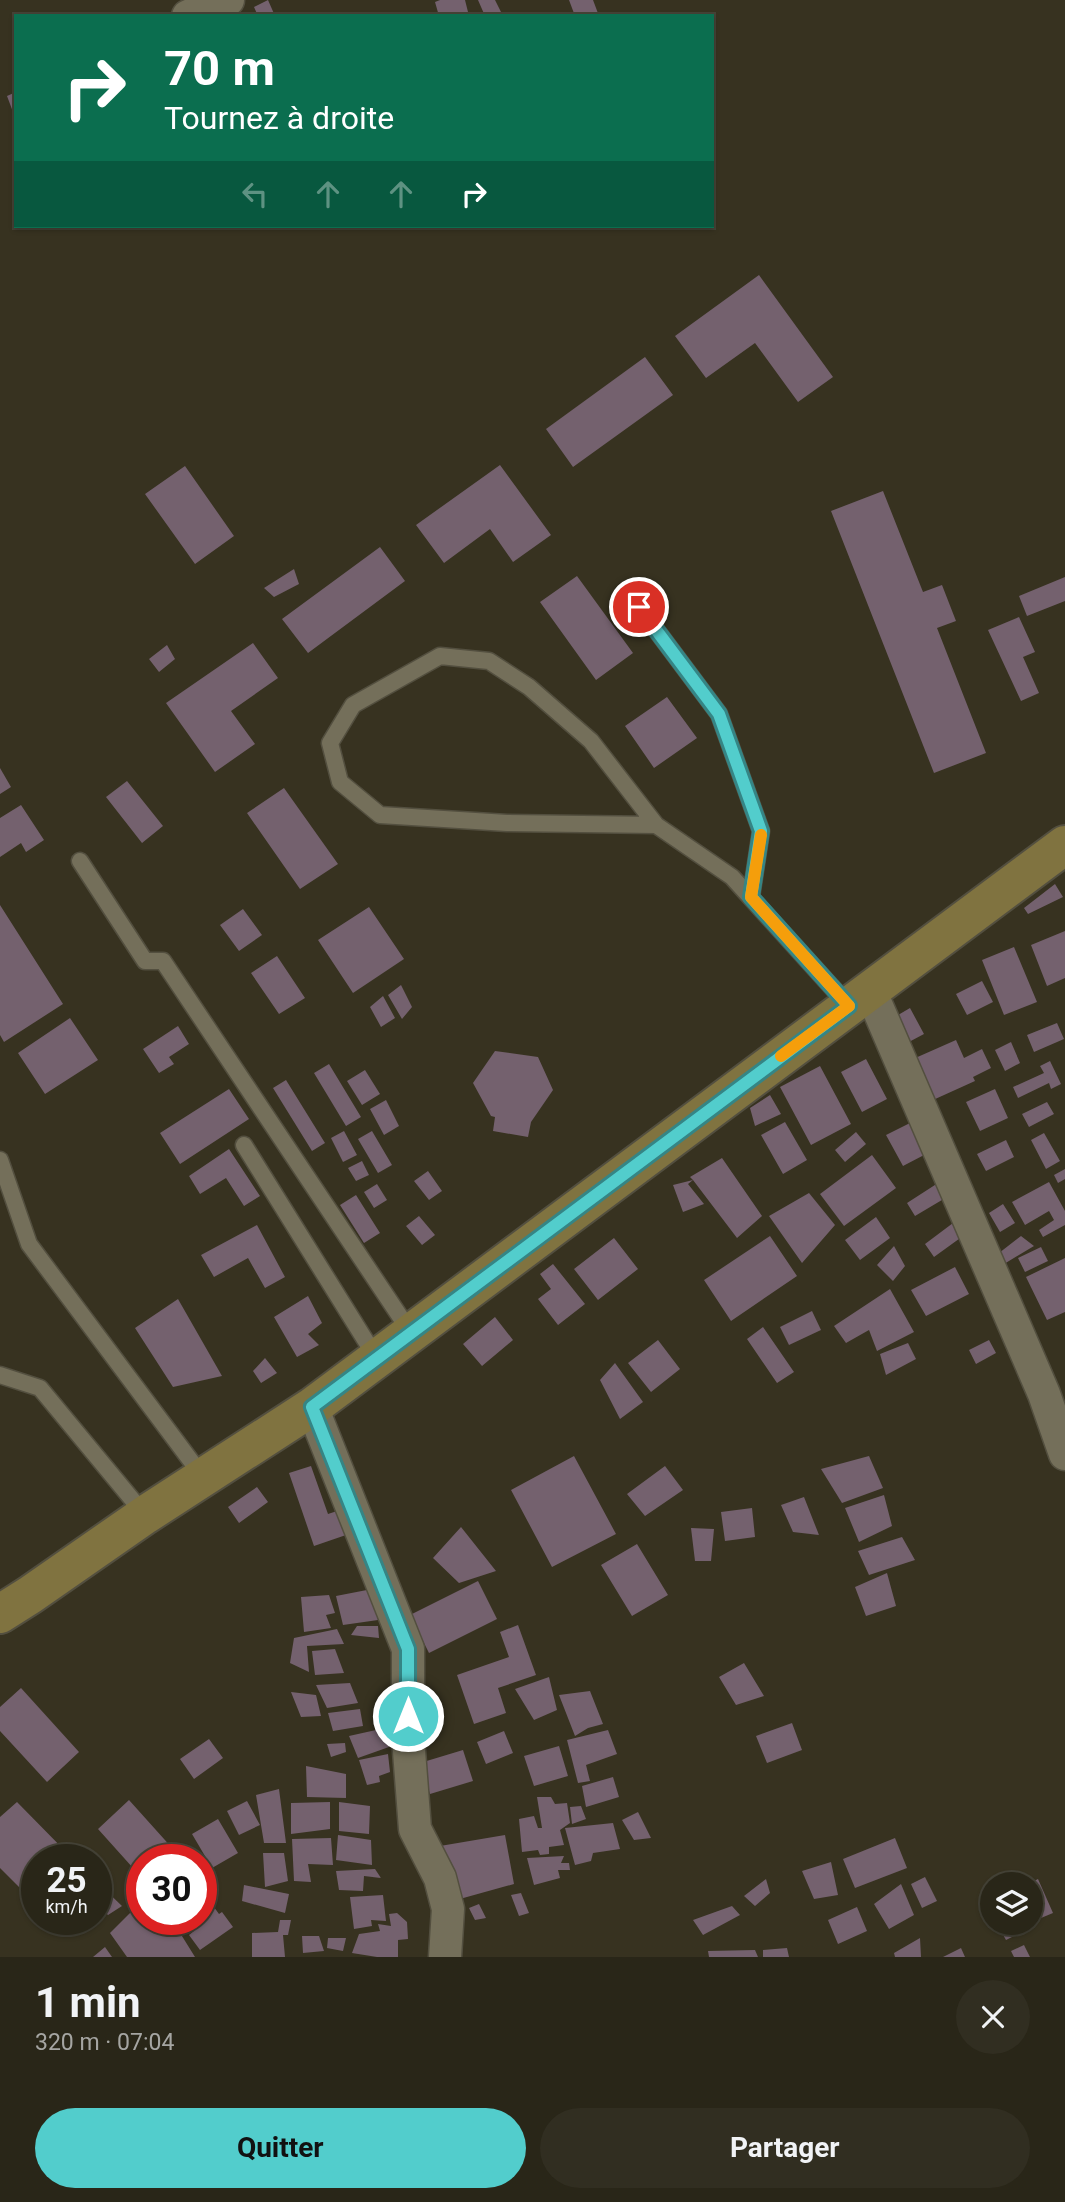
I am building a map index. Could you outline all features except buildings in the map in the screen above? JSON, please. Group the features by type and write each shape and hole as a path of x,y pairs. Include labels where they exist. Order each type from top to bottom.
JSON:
{"main road":[{"path":"0,1614 145,1515 312,1407 1065,845"}],"street":[{"path":"193,14 228,0"},
{"path":"860,998 1044,1394 1065,1454"},
{"path":"312,1407 408,1649 408,1738 415,1829 440,1878 448,1909 444,1957"}],"lane":[{"path":"639,607 719,714 761,831 751,897"},
{"path":"656,825 507,823 380,815 340,782 330,743 353,705 440,656 489,661 529,687 591,741 656,825 732,877 860,998"},
{"path":"80,861 145,961 163,961 411,1333"},
{"path":"244,1145 377,1359"},
{"path":"0,1160 29,1244 203,1477"},
{"path":"0,1375 40,1388 145,1515"}],"slow traffic":[{"path":"761,835 751,897 849,1006 781,1056"}],"route":[{"path":"408,1716 408,1649 312,1407 849,1006 751,897 761,831 719,714 639,607"}]}
